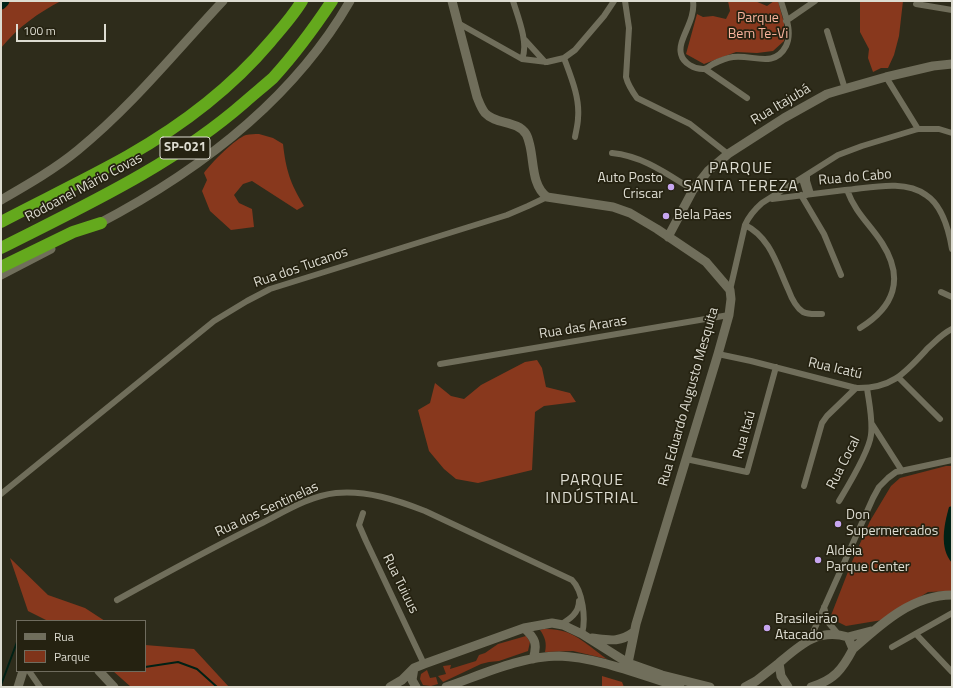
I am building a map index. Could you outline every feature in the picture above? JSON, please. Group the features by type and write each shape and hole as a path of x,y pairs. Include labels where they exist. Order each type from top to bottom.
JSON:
{"highway":[{"name":"Rodoanel Mário Covas","path":"1,222 128,156 177,125 224,88 252,62 294,13 302,1"},
{"name":"Rodoanel Mário Covas","path":"1,248 121,187 202,136 232,114 272,78 300,46 332,1"},
{"path":"1,267 72,232 101,222"}],"main road":[{"path":"1,200 78,150 141,90 223,1"},
{"path":"1,275 145,199 219,147 241,129 305,64 321,45 350,1"},
{"path":"452,1 477,96 482,109 492,118 519,128 526,134 533,160 535,180 542,193 547,197 613,207 630,213 706,262 730,290"},
{"name":"Rua Itajubá","path":"668,237 693,190 708,171 728,154 805,106 827,94 886,77 933,66 952,64"},
{"name":"Rua Eduardo Augusto Mesquita","path":"628,663 634,632 729,315 731,299 730,290"},
{"path":"811,687 824,685 842,668 853,649 874,630 899,613 920,601 931,597 952,595"},
{"path":"390,687 402,680 414,668 524,628 544,624 560,625 586,636 628,663 662,675 710,687"},
{"path":"524,628 532,635 535,641 536,651 533,659"},
{"path":"746,687 810,639 825,634 838,634 848,637 874,630"},
{"path":"586,636 618,640 626,638 634,632"},
{"path":"848,637 853,649"},
{"path":"446,687 516,663 557,656 581,658 680,687"},
{"path":"778,663 781,676 788,687"},
{"path":"414,668 412,680 416,687"},
{"path":"18,687 23,672"},
{"path":"100,672 107,687"},
{"path":"100,672 114,687"}],"street":[{"path":"513,1 524,40 524,54 522,59"},
{"path":"458,23 522,59 545,62 564,58 575,50 604,16 614,1"},
{"path":"620,1 624,1 629,28 626,77 628,84 637,98 690,124 728,154"},
{"path":"693,1 693,13 690,25 681,44 680,54 686,63 694,67 706,69 747,98"},
{"path":"706,69 719,61 735,56 770,59 783,50 788,39 788,31 781,1"},
{"path":"786,21 815,1"},
{"path":"916,4 952,10"},
{"path":"827,31 845,89"},
{"path":"524,40 545,62"},
{"path":"564,58 573,84 578,106 575,137"},
{"path":"886,77 918,129"},
{"path":"730,290 745,225 749,216 755,209 804,177 850,150 918,129 939,129 952,133"},
{"path":"612,153 623,154 647,162 693,190"},
{"path":"804,177 806,195 841,275"},
{"name":"Rua do Cabo","path":"770,199 883,186 908,187 928,195 936,204 943,217 952,249"},
{"path":"847,190 856,211 883,244 892,266 894,277 892,295 886,305 874,319 860,328"},
{"name":"Rua dos Tucanos","path":"1,494 214,321 247,301 270,289 507,214 547,197"},
{"path":"745,225 762,237 775,258 793,301 798,308 804,312 822,314"},
{"path":"941,292 952,297"},
{"name":"Rua das Araras","path":"440,364 729,315"},
{"name":"Rua Icatú","path":"718,354 776,367 856,388 867,388 880,386 899,378 936,340 945,332 952,329"},
{"name":"Rua Itaú","path":"686,459 747,472 776,367"},
{"path":"899,378 940,419"},
{"path":"804,486 822,423 830,413 856,388"},
{"name":"Rua Cocal","path":"839,502 868,446 871,437 871,422 867,388"},
{"path":"871,422 902,471"},
{"path":"810,639 872,498 879,487 896,472 952,460"},
{"name":"Rua dos Sentinelas","path":"117,600 217,546 294,507 323,496 336,493 370,494 389,498 425,510 575,583 585,623 586,636"},
{"name":"Rua Tuiuus","path":"363,513 359,525 424,664"},
{"path":"560,625 569,620 578,610 579,595"},
{"path":"824,607 828,622 838,634"},
{"path":"892,647 952,613"},
{"path":"916,634 952,672"},
{"path":"30,672 40,687"}],"green space":[{"path":"1,1 61,1 44,10 29,21 14,33 1,48"},
{"name":"Parque Bem Te-Vi","path":"728,1 755,1 767,6 774,1 778,1 784,23 784,41 773,51 757,53 736,52 704,64 686,54 697,14 703,17 713,16 726,19 730,11"},
{"path":"860,1 903,1 899,36 894,55 888,68 881,68 873,72 868,58 869,49 860,32"},
{"path":"259,134 273,138 283,144 289,176 304,206 297,210 252,181 243,184 234,195 239,203 252,209 254,227 231,230 210,211 202,191 207,180 204,173 217,158 236,141 246,135"},
{"path":"537,360 542,368 546,387 570,393 576,402 544,406 535,412 532,470 478,483 456,479 444,469 429,451 418,410 430,403 435,383 451,396 464,399 481,385 525,362"},
{"path":"946,466 952,466 952,591 928,592 882,620 846,626 830,618 870,521 891,486 900,478"},
{"path":"10,558 48,595 85,608 103,620 46,620 28,611"},
{"path":"554,629 571,634 585,642 607,659 573,651 545,652 545,640 540,630"},
{"path":"526,636 530,642 528,651 499,661 481,664 443,682 438,676 446,674 443,666 451,665 450,669 476,661 479,655 485,653 498,644"},
{"path":"146,645 194,649 229,687 131,687 114,672 146,672"},
{"path":"427,670 430,678 436,677 438,684 431,686 423,685 420,679 421,674"},
{"path":"602,676 622,682 624,687 602,687"}],"shaded area":[{"path":"952,506 952,563 945,550 944,529 949,507"}],"waterway":[{"path":"1,4 4,1"},
{"path":"1,685 16,645"},
{"path":"146,667 178,662 197,669 217,687"}],"place":[{"name":"Auto Posto Criscar","path":"671,187"},
{"name":"Bela Pães","path":"666,216"},
{"name":"Don Supermercados","path":"838,524"},
{"name":"Aldeia Parque Center","path":"818,560"},
{"name":"Brasileirão Atacado","path":"767,628"}],"district":[{"name":"PARQUE SANTA TEREZA","path":"741,178"},
{"name":"PARQUE INDÚSTRIAL","path":"592,490"}]}
